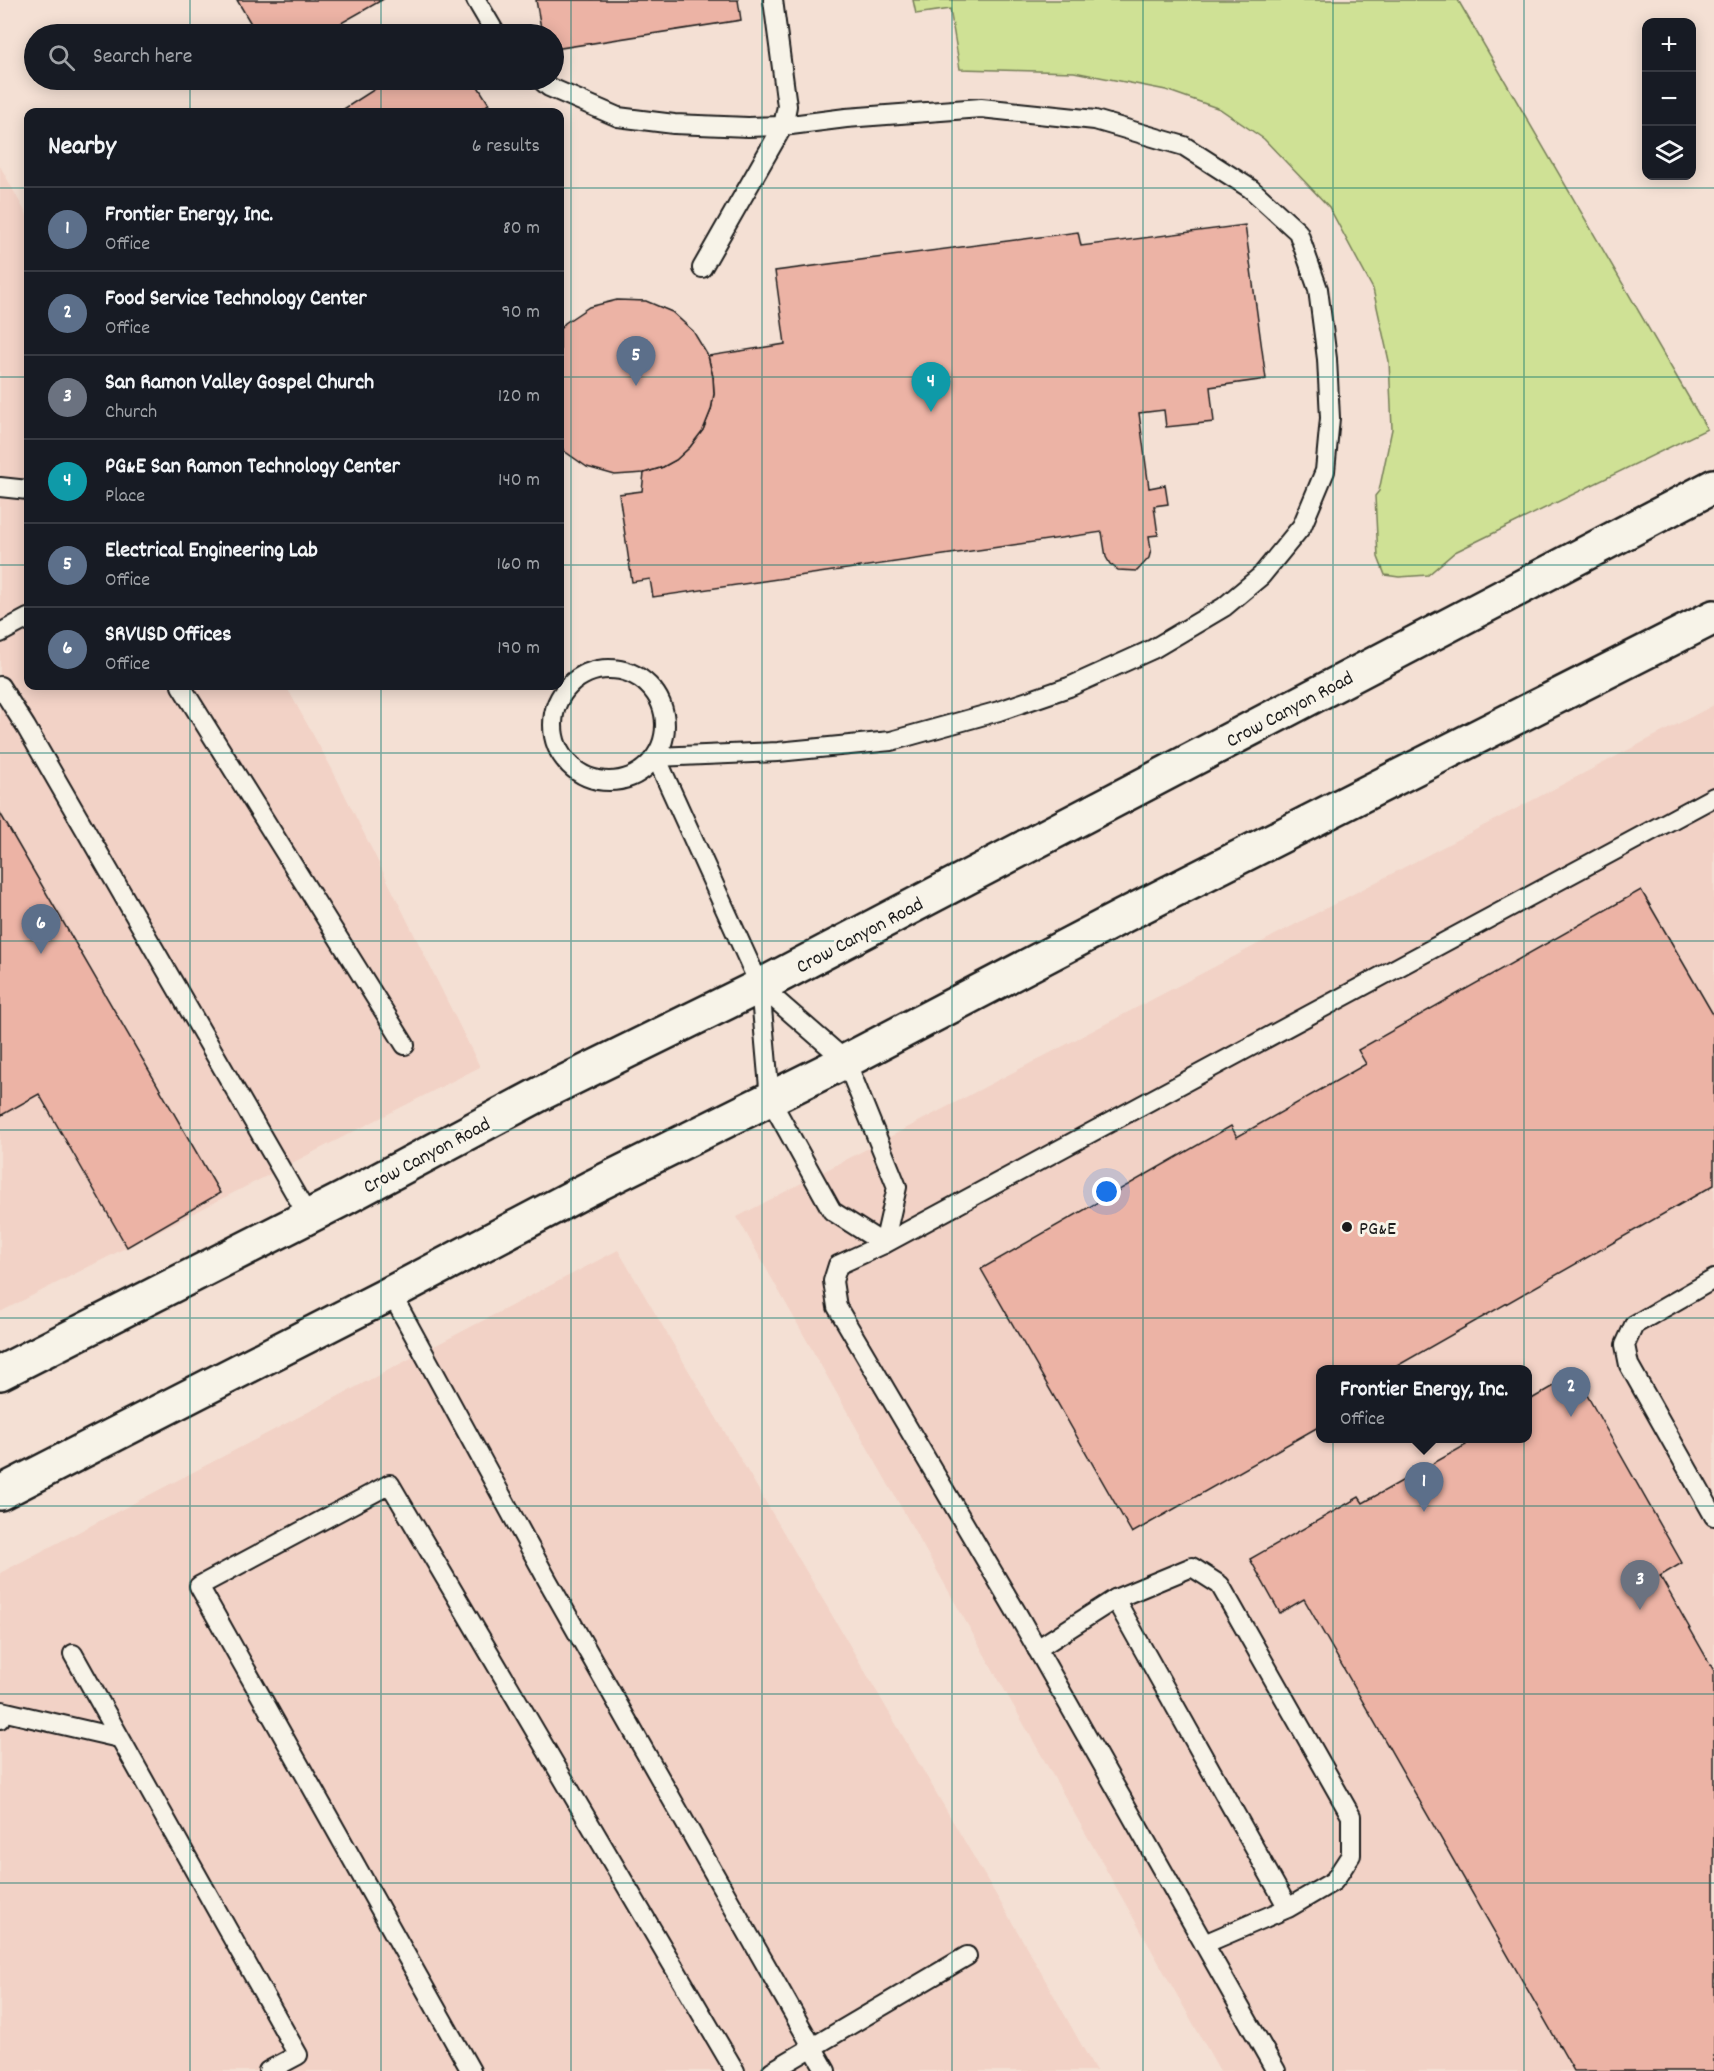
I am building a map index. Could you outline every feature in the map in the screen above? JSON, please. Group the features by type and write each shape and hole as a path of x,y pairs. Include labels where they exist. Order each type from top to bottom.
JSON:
{"main road":[{"name":"Crow Canyon Road","path":"0,1373 308,1216 542,1093 760,986 1714,486"},
{"path":"0,1493 391,1293 590,1188 846,1061 1123,916 1714,616"}],"lane":[{"path":"476,0 490,24"},
{"path":"702,268 783,126 787,106 773,0"},
{"path":"556,90 618,117 684,124 783,126 846,118 981,108 1095,120 1184,146 1251,189 1298,232 1318,289 1327,359 1330,418 1325,471 1302,526 1261,576 1224,607 1153,649 1069,687 999,711 891,741 777,752 656,757 642,770 626,778 607,781 588,778 572,768 560,753 553,736 552,718 557,701 567,686 581,675 599,669 618,669 635,675 651,687 661,702 665,721 663,740 656,757 760,986 770,1099 832,1211 884,1244"},
{"path":"0,487 24,490"},
{"path":"0,633 24,620"},
{"path":"0,686 26,727 308,1216"},
{"path":"183,690 405,1045"},
{"path":"1276,2071 1037,1649 837,1307 833,1281 838,1265 884,1244 1714,797"},
{"path":"760,986 846,1061 897,1187 884,1244"},
{"path":"1714,1279 1634,1324 1624,1345 1629,1365 1714,1516"},
{"path":"391,1293 548,1581 826,2071"},
{"path":"471,2071 199,1586 390,1484 735,2071"},
{"path":"1037,1649 1115,1599 1192,1567 1220,1585 1351,1816 1351,1855 1334,1881 1288,1908 1204,1944"},
{"path":"1115,1599 1288,1908"},
{"path":"73,1654 298,2055 268,2071"},
{"path":"1,1712 119,1738"},
{"path":"772,2071 967,1956"}],"shaded area":[{"path":"0,166 24,210 24,690 288,690 332,769 480,1067 0,1312"},
{"path":"1714,705 1714,2071 1220,2071 737,1217"},
{"path":"618,1250 1033,1958 1096,2071 0,2071 0,1573"}],"green space":[{"path":"913,0 1458,0 1707,429 1455,552 1428,575 1399,577 1385,575 1378,557 1375,496 1379,491 1392,429 1389,361 1373,289 1329,207 1264,139 1220,109 1166,90 1074,72 960,69 950,9 916,14"}],"building":[{"path":"237,0 382,0 340,24 251,24"},
{"path":"536,0 738,0 741,20 564,47 564,24 540,24"},
{"path":"373,90 480,90 489,104 482,108 345,108"},
{"path":"1245,225 1266,379 1210,387 1214,422 1166,427 1164,410 1139,413 1149,488 1165,485 1168,504 1154,506 1158,535 1149,536 1151,550 1149,558 1137,571 1118,570 1110,564 1106,557 1102,532 653,597 650,579 632,582 619,494 642,491 644,473 676,460 703,430 711,410 714,394 708,356 785,344 775,271 1078,232 1081,246"},
{"path":"617,300 646,301 672,312 693,331 708,356 714,394 711,410 703,430 676,460 663,467 644,473 615,475 587,467 564,451 564,324 589,307"},
{"path":"0,813 220,1193 127,1247 39,1094 0,1116"},
{"name":"PG&E","path":"1641,890 1714,1016 1714,1185 1399,1365 1316,1365 1316,1428 1132,1533 981,1269 1231,1126 1237,1137 1366,1064 1358,1050"},
{"path":"1575,1374 1682,1563 1660,1576 1714,1671 1714,2071 1574,2071 1304,1599 1280,1613 1250,1559 1359,1497 1363,1503 1466,1445 1465,1443 1532,1443 1532,1399"}],"place":[{"name":"Electrical Engineering Lab","path":"636,386"},
{"name":"PG&E San Ramon Technology Center","path":"931,412"},
{"name":"SRVUSD Offices","path":"41,954"},
{"name":"PG&E","path":"1347,1227"},
{"name":"Food Service Technology Center","path":"1571,1417"},
{"name":"Frontier Energy, Inc.","path":"1424,1512"},
{"name":"San Ramon Valley Gospel Church","path":"1640,1610"}]}
